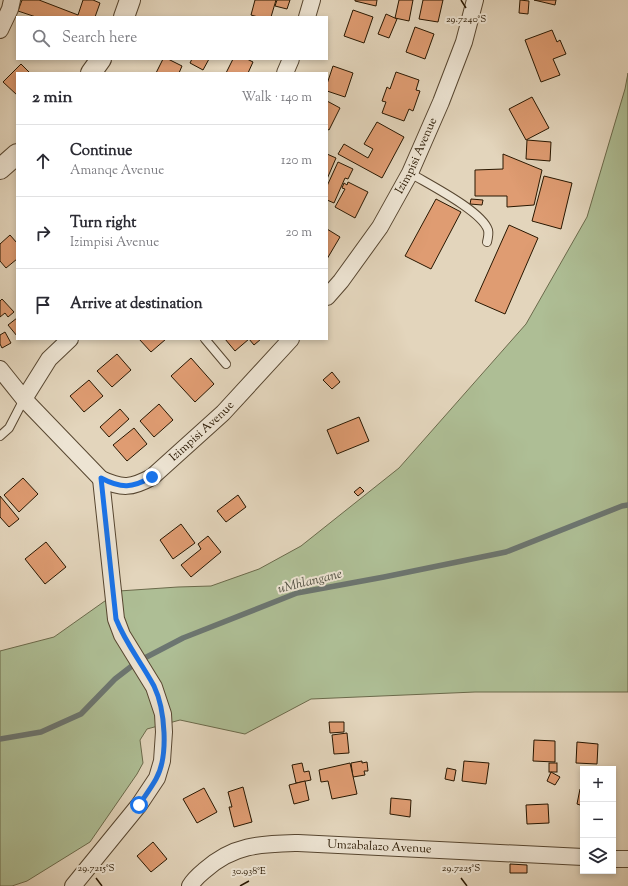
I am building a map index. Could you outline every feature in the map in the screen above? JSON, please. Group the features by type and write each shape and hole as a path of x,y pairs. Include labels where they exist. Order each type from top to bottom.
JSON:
{"street":[{"path":"0,30 10,9 12,0"},
{"path":"124,16 130,0"},
{"path":"307,16 312,0"},
{"name":"Izimpisi Avenue","path":"328,296 341,281 380,227 410,173 441,102 464,42 475,0"},
{"path":"92,72 100,60"},
{"path":"285,72 291,60"},
{"path":"0,169 16,155"},
{"path":"24,399 49,359 69,340"},
{"name":"Izimpisi Avenue","path":"0,369 24,399 101,478 113,485 126,486 139,484 152,477 223,413 290,340"},
{"path":"73,886 139,805 157,778 164,747 163,714 154,687 122,635 116,619 101,478"},
{"name":"Umzabalazo Avenue","path":"190,886 194,880 211,864 223,855 259,844 298,843 580,857"},
{"path":"616,859 628,859"}],"lane":[{"path":"410,173 451,197 479,217 488,229 487,242"},
{"path":"206,340 226,364"},
{"path":"0,436 9,428 24,399"}],"green space":[{"path":"628,73 628,692 475,692 311,699 245,734 180,720 147,729 140,740 143,763 90,842 27,881 12,886 0,886 0,651 54,637 119,591 211,586 259,569 301,546 399,468 526,324 587,217 625,89"}],"building":[{"path":"22,0 39,0 78,15 83,0 93,0 100,3 95,16 33,16 18,11"},
{"path":"255,0 276,0 271,16 251,15"},
{"path":"277,0 290,0 287,9 275,6"},
{"path":"355,0 377,0 376,6"},
{"path":"399,0 413,0 409,21 395,18"},
{"path":"423,0 443,0 438,22 419,19"},
{"path":"520,0 529,1 528,14 519,13"},
{"path":"534,0 556,0 555,5"},
{"path":"353,10 373,17 364,43 344,36"},
{"path":"386,14 397,19 389,38 378,34"},
{"path":"415,27 434,34 425,59 406,52"},
{"path":"552,30 557,42 560,40 566,54 553,59 560,75 541,82 525,40"},
{"path":"162,60 170,60 182,66 179,72 156,72"},
{"path":"192,60 208,60 203,70 190,63"},
{"path":"232,60 249,60 253,62 248,72 226,72"},
{"path":"21,64 29,72 16,72 16,94 3,82"},
{"path":"333,66 353,73 345,97 328,91 328,81"},
{"path":"396,72 419,80 416,90 420,91 413,111 409,109 404,121 382,113 386,102 382,101 387,87 390,89"},
{"path":"532,97 549,128 526,140 509,109"},
{"path":"328,102 340,108 328,130"},
{"path":"377,122 404,137 382,178 338,154 344,144 368,158 373,149 364,144"},
{"path":"527,140 551,142 550,161 526,159"},
{"path":"328,154 336,158 328,177"},
{"path":"503,154 542,170 534,205 507,207 507,196 475,196 475,170 503,169"},
{"path":"338,162 353,169 348,179 345,178 334,203 328,200 328,184"},
{"path":"544,176 572,183 561,229 532,221"},
{"path":"348,182 368,192 355,218 335,207 345,189 342,188 344,183 347,185"},
{"path":"436,199 461,212 431,269 405,256"},
{"path":"471,199 483,200 482,205 470,204"},
{"path":"509,225 538,238 505,314 475,301"},
{"path":"328,230 340,237 328,257"},
{"path":"10,235 16,242 16,260 6,268 0,261 0,244"},
{"path":"2,299 14,312 8,317 5,313 0,317 0,301"},
{"path":"16,319 16,335 8,325"},
{"path":"5,332 11,343 2,348 0,344 0,335"},
{"path":"140,340 165,340 151,352"},
{"path":"226,340 248,340 235,351"},
{"path":"250,340 260,340 254,345"},
{"path":"117,354 131,370 112,387 97,371"},
{"path":"191,358 214,384 195,402 171,376"},
{"path":"332,372 340,382 332,389 323,380"},
{"path":"89,380 103,396 84,412 70,396"},
{"path":"159,404 173,420 154,437 140,421"},
{"path":"120,409 129,419 109,437 100,427"},
{"path":"359,417 369,441 337,454 327,430"},
{"path":"134,428 147,444 127,461 113,445"},
{"path":"23,478 38,494 19,512 4,495"},
{"path":"360,487 364,491 358,496 354,492"},
{"path":"238,495 246,507 226,522 217,511"},
{"path":"0,496 19,519 9,527 0,517"},
{"path":"181,524 195,543 173,559 160,540"},
{"path":"208,536 221,552 191,577 181,565 201,549 198,544"},
{"path":"46,542 66,567 45,584 25,559"},
{"path":"329,722 344,722 344,732 330,733"},
{"path":"347,733 349,753 334,754 332,735"},
{"path":"534,740 555,741 555,762 533,761"},
{"path":"577,742 598,744 597,764 576,763"},
{"path":"362,761 362,763 367,762 368,771 364,771 365,775 353,777 351,763"},
{"path":"464,761 489,763 486,784 462,781"},
{"path":"302,763 304,772 309,771 311,780 296,783 292,765"},
{"path":"350,763 357,794 332,799 328,781 321,782 319,770"},
{"path":"549,763 557,763 557,772 549,772"},
{"path":"447,768 456,770 454,781 445,779"},
{"path":"551,772 560,777 555,785 547,781"},
{"path":"305,781 309,800 294,804 289,785"},
{"path":"243,787 252,822 234,827 229,807 232,807 228,792"},
{"path":"204,788 217,812 197,823 183,799"},
{"path":"580,789 580,805 577,804"},
{"path":"391,798 411,800 410,817 390,814"},
{"path":"548,804 549,823 527,824 526,805"},
{"path":"153,842 167,859 151,872 137,856"},
{"path":"510,864 527,865 527,873 510,873"}],"waterway":[{"name":"uMhlangane","path":"0,739 41,732 81,714 115,679 137,662 183,638 297,593 506,552 622,506 628,505"}],"route":[{"path":"139,805 157,778 162,761 164,747 163,714 154,687 122,635 116,619 101,478 113,485 126,486 139,484 152,477"}]}
